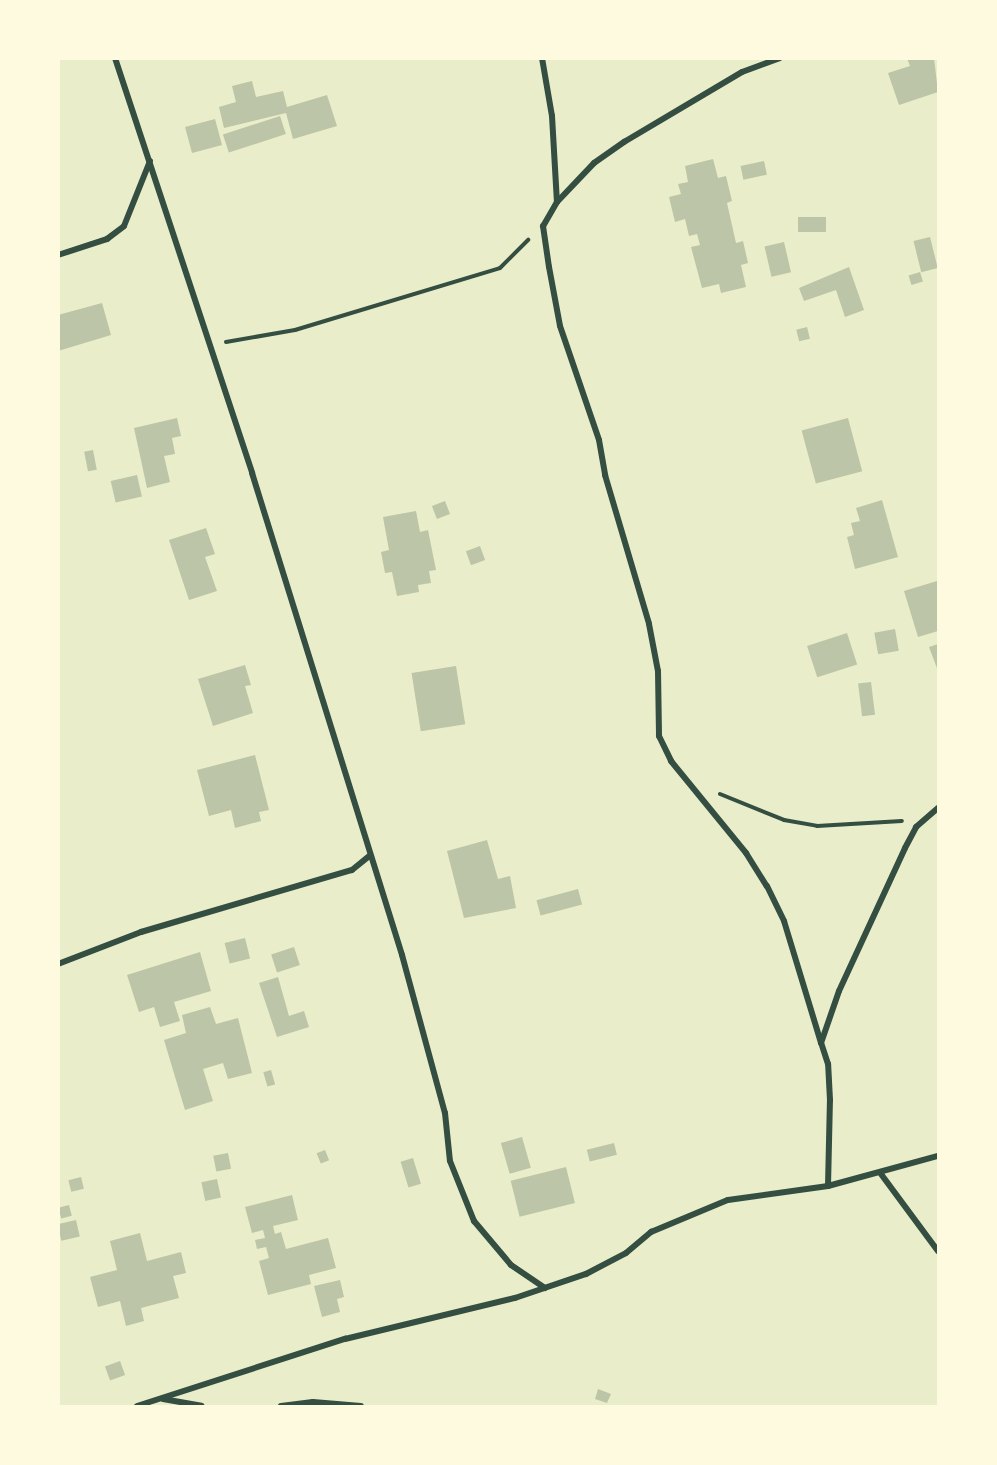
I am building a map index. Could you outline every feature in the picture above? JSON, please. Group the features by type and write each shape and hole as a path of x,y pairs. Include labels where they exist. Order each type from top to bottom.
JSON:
{"street":[{"path":"115,58 302,630 427,1042 445,1113 450,1161 465,1199 488,1239 511,1264 545,1288"},
{"path":"542,58 552,116 557,202"},
{"path":"780,58 742,72 624,142 594,163 557,202 543,226 560,326 599,440 604,475 649,624 658,670 659,736 672,760 746,853 767,886 784,921 828,1064 830,1088 828,1186"},
{"path":"58,255 107,239 124,226 150,161"},
{"path":"821,1043 873,916 916,827 939,808"},
{"path":"58,964 141,932 352,870 369,856"},
{"path":"137,1407 345,1339 545,1288 586,1274 626,1253 651,1232 682,1216 728,1200 828,1186 881,1174 939,1156"},
{"path":"881,1174 939,1251"},
{"path":"162,1399 201,1407"},
{"path":"281,1407 332,1402 361,1407"}],"path":[{"path":"208,345 295,330 500,268 543,226"},
{"path":"718,793 784,820 817,826 927,819"}],"building":[{"path":"907,58 934,58 938,92 899,105 888,73 910,66"},
{"path":"252,81 256,97 283,91 287,107 327,95 337,126 293,139 286,113 224,128 219,107 236,102 232,86"},
{"path":"280,116 286,134 229,153 223,135"},
{"path":"215,119 222,145 192,153 185,127"},
{"path":"713,159 718,178 726,176 732,201 727,203 736,243 743,241 748,263 741,265 746,287 721,293 719,284 702,288 691,247 700,245 697,234 689,236 685,219 675,222 669,197 681,194 678,184 688,182 685,166"},
{"path":"764,161 767,175 743,180 741,166"},
{"path":"798,217 826,217 826,232 798,232"},
{"path":"930,237 938,268 921,272 914,241"},
{"path":"784,242 791,272 771,277 765,246"},
{"path":"849,267 864,310 845,317 836,290 804,301 799,288"},
{"path":"920,272 923,282 911,285 909,276"},
{"path":"102,303 111,335 58,351 58,315"},
{"path":"807,327 810,339 799,341 796,330"},
{"path":"177,418 181,436 172,438 175,454 164,456 170,482 147,488 134,428"},
{"path":"848,418 862,471 816,484 802,430"},
{"path":"93,450 97,470 88,471 84,452"},
{"path":"137,475 142,496 116,503 111,481"},
{"path":"882,500 898,557 855,569 847,537 854,535 851,523 860,521 856,508"},
{"path":"445,501 450,514 437,519 432,506"},
{"path":"416,511 420,532 428,530 436,570 429,571 431,583 418,585 419,592 397,596 392,572 385,573 381,552 389,550 383,517"},
{"path":"206,528 215,554 205,557 217,591 189,600 169,540"},
{"path":"480,546 485,560 471,565 466,551"},
{"path":"937,581 938,631 918,637 904,591"},
{"path":"895,629 899,651 878,654 874,633"},
{"path":"847,633 857,664 817,677 807,646"},
{"path":"938,644 938,671 929,647"},
{"path":"245,665 251,685 245,686 253,713 213,726 198,679"},
{"path":"456,666 465,724 421,731 412,673"},
{"path":"871,682 875,715 862,716 858,684"},
{"path":"255,755 269,810 259,812 261,821 235,828 231,810 209,816 197,770"},
{"path":"487,840 498,879 510,876 516,908 464,918 447,851"},
{"path":"578,889 582,904 541,916 536,900"},
{"path":"245,938 250,958 230,963 225,943"},
{"path":"294,947 300,965 277,972 271,954"},
{"path":"200,952 211,991 174,1002 180,1021 160,1027 154,1007 139,1012 127,975"},
{"path":"278,977 289,1016 304,1011 309,1027 277,1037 259,983"},
{"path":"210,1007 216,1024 238,1018 252,1073 228,1079 223,1063 203,1069 213,1101 185,1110 164,1040 186,1033 182,1015"},
{"path":"271,1070 275,1084 267,1087 263,1072"},
{"path":"522,1137 531,1168 510,1174 501,1143"},
{"path":"614,1143 617,1155 590,1161 587,1150"},
{"path":"325,1150 329,1160 321,1164 317,1153"},
{"path":"228,1153 231,1169 216,1172 213,1156"},
{"path":"413,1158 421,1184 408,1188 401,1162"},
{"path":"566,1167 575,1203 520,1217 511,1181"},
{"path":"81,1177 84,1189 71,1192 68,1180"},
{"path":"217,1179 221,1198 205,1201 201,1182"},
{"path":"292,1195 298,1220 273,1226 275,1234 281,1232 286,1249 328,1238 336,1268 309,1275 311,1284 268,1295 259,1261 269,1258 266,1247 257,1249 255,1240 265,1238 263,1230 252,1233 245,1207"},
{"path":"69,1205 72,1216 61,1218 58,1208"},
{"path":"76,1220 80,1237 61,1241 58,1224"},
{"path":"140,1233 147,1261 181,1252 186,1273 173,1276 179,1298 141,1308 144,1321 126,1326 120,1301 98,1307 90,1277 117,1270 110,1241"},
{"path":"340,1280 344,1297 337,1299 340,1312 322,1317 314,1286"},
{"path":"120,1361 125,1375 110,1381 105,1366"},
{"path":"598,1389 611,1394 607,1403 595,1399"}]}
